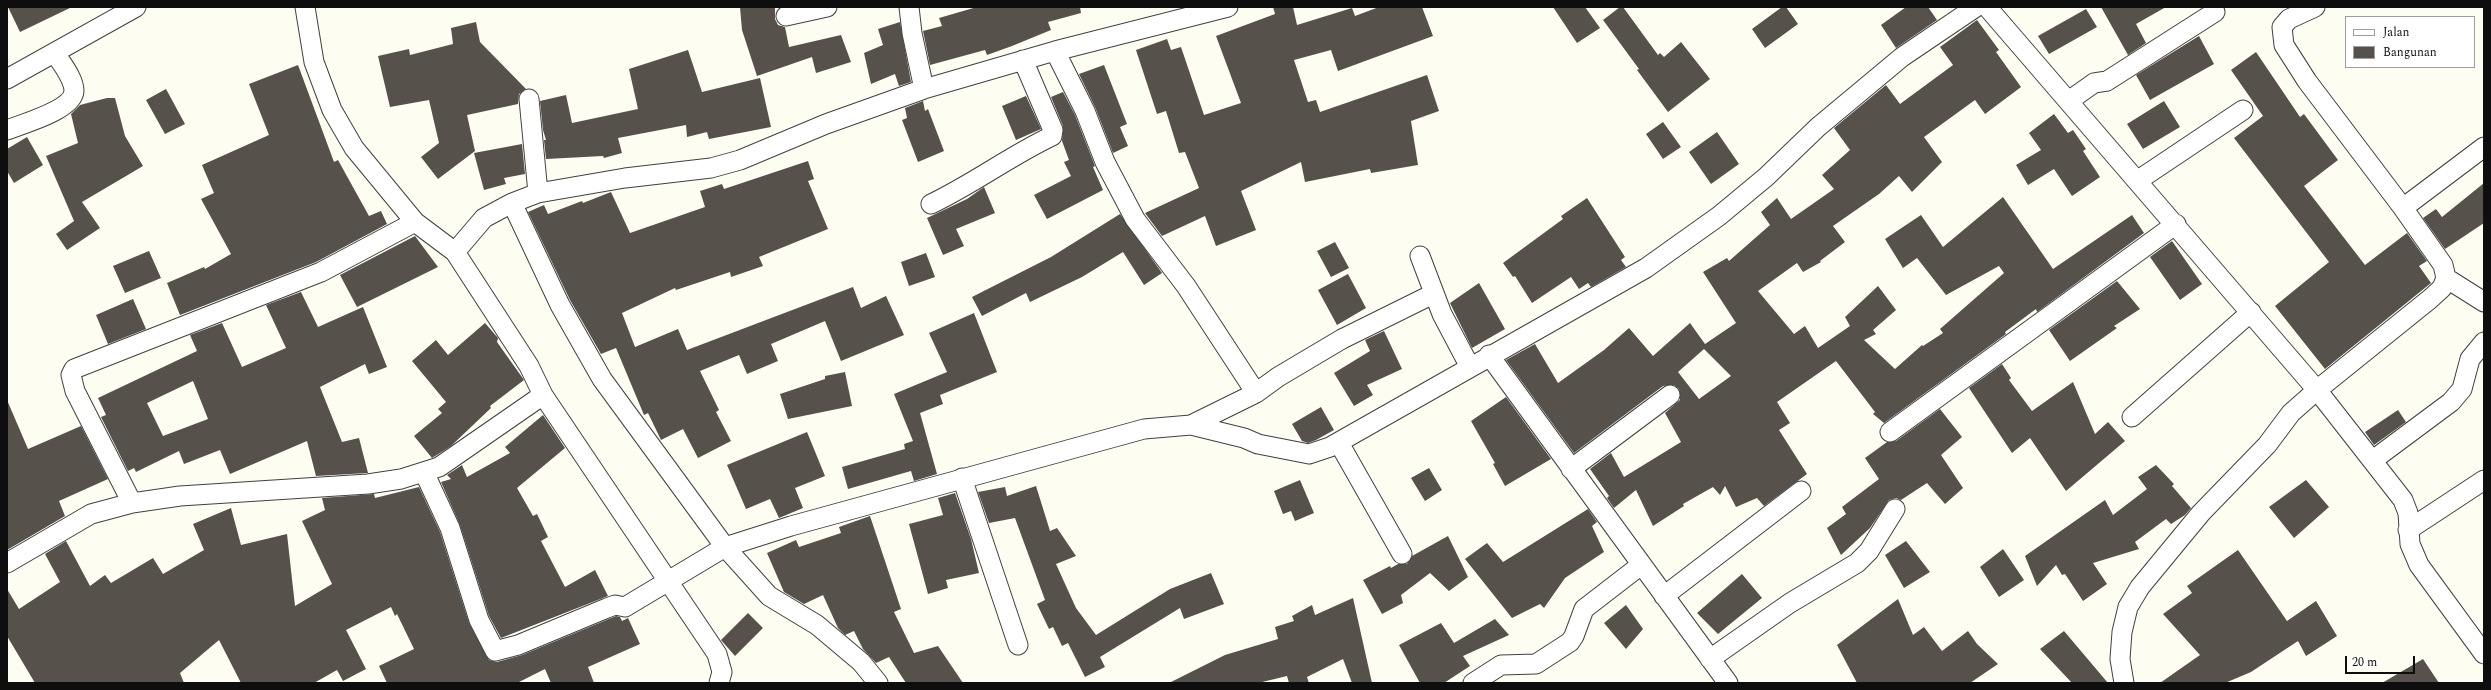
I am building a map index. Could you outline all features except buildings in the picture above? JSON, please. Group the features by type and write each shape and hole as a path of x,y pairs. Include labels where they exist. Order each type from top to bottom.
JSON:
{"street":[{"path":"7,79 136,7"},
{"path":"305,7 314,62 332,110 354,148 415,222 455,252 529,366 543,395 717,654 722,672 719,683"},
{"path":"786,16 827,7"},
{"path":"909,7 912,33 924,89"},
{"path":"455,252 484,218 512,203 538,193 625,178 711,168 740,160 826,124 924,89 1054,51 1228,7"},
{"path":"424,472 450,528 479,620 495,651 518,645 611,606 625,608 725,547 791,526 1144,429 1191,425 1244,438 1258,444 1309,454 1339,443 1489,355 1646,268 1719,216 1766,177 1818,127 1902,57 1976,7"},
{"path":"1987,7 2081,92 2140,179 2176,224 2318,390 2373,460 2403,500 2408,513 2410,544 2419,565 2484,654"},
{"path":"2120,681 2122,632 2128,607 2140,587 2201,513 2267,445 2291,413 2430,299 2442,288 2446,278 2443,265 2404,208 2307,81 2284,45 2282,27 2285,23 2289,19 2315,7"},
{"path":"2081,92 2107,81 2215,12"},
{"path":"1054,51 1086,111 1105,162 1135,219 1186,286 1256,393"},
{"path":"7,130 61,108 71,101 74,92 72,82 55,53"},
{"path":"931,204 957,191 1020,151 1052,136 1053,130 1023,60"},
{"path":"529,99 538,193"},
{"path":"2140,179 2159,164 2243,110"},
{"path":"2404,208 2484,147"},
{"path":"512,203 560,305 602,378 725,547 769,596 817,625 861,662 878,683"},
{"path":"132,503 75,391 71,375 74,369 321,272 415,222"},
{"path":"1890,432 2176,224"},
{"path":"1420,256 1433,294 1470,367"},
{"path":"2446,278 2484,302"},
{"path":"1191,425 1256,393 1278,377 1342,338 1433,294"},
{"path":"2132,417 2251,312"},
{"path":"2373,460 2451,402 2462,389 2470,359 2484,342"},
{"path":"1489,355 1728,683"},
{"path":"7,563 91,514 132,503 180,496 368,484 401,479 439,468 543,395"},
{"path":"1571,469 1670,395"},
{"path":"1339,443 1402,554"},
{"path":"962,478 1018,645"},
{"path":"2408,530 2484,480"},
{"path":"1664,596 1801,491"},
{"path":"1710,659 1790,603 1857,563 1869,551 1896,509"},
{"path":"1473,683 1501,665 1536,664 1570,642 1574,636 1584,609 1641,565"}]}
